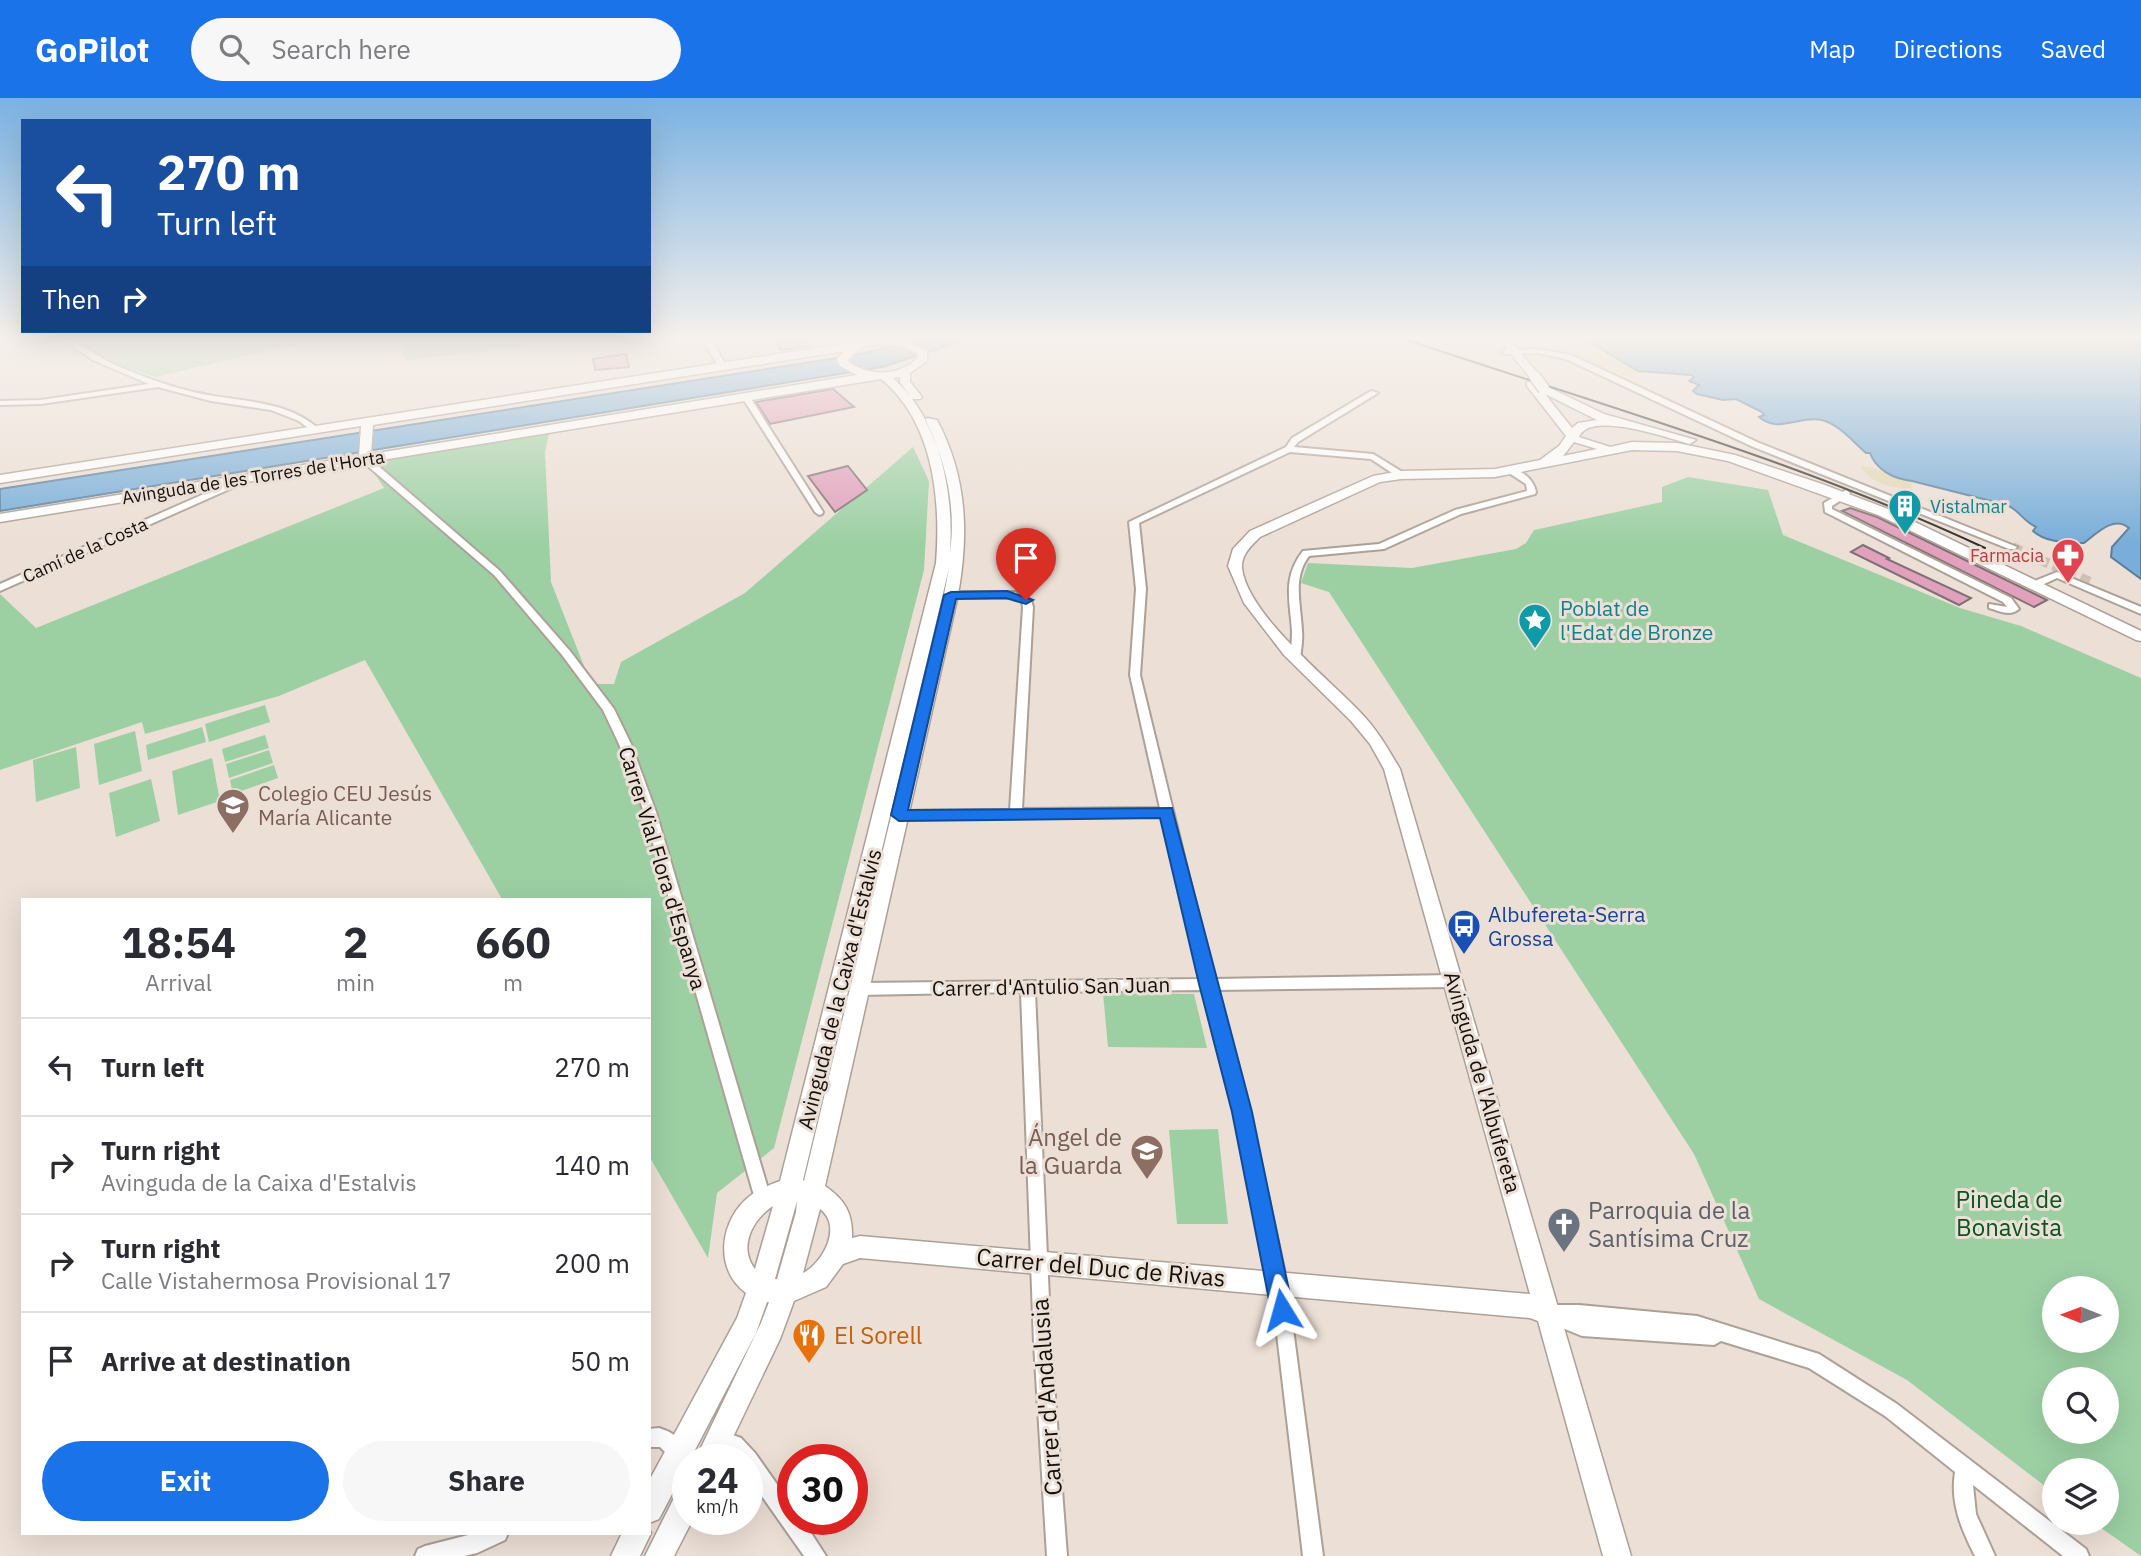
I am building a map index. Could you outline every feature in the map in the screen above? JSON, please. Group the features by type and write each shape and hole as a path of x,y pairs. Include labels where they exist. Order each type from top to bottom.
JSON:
{"main road":[{"name":"Avinguda de les Torres de l'Horta","path":"0,480 316,430 367,426 475,408"},
{"name":"Avinguda de les Torres de l'Horta","path":"0,518 365,456 675,408"},
{"name":"Avinguda de la Caixa d'Estalvis","path":"801,1190 943,563 944,496 939,467 927,435 911,408"},
{"name":"Avinguda de la Caixa d'Estalvis","path":"773,1289 859,989 951,595 960,533 958,495 939,433 922,408"},
{"path":"1554,410 1572,413 1577,411 1576,408"},
{"path":"1578,408 1637,435 1636,442 1625,447"},
{"path":"1554,410 1569,440 1587,444 1677,447 1709,452 1844,494"},
{"path":"1597,416 1737,454 1844,494 2141,631"},
{"name":"Avinguda de l'Albufereta","path":"1530,467 1560,454 1573,429 1586,424 1617,424"},
{"path":"1617,424 1644,428"},
{"path":"365,456 367,426"},
{"name":"Avinguda de l'Albufereta","path":"1617,1556 1454,981 1388,759 1356,715 1271,633 1241,586 1236,566 1240,549 1255,534 1368,482 1401,475 1478,475 1512,471 1625,447"},
{"path":"2039,584 2141,637"},
{"path":"801,1190 833,1205 839,1213 847,1244 821,1275 810,1283 773,1289 743,1274 734,1254 735,1238 740,1223 763,1199 801,1190"},
{"name":"Carrer del Duc de Rivas","path":"847,1244 1531,1306 1549,1314"},
{"path":"716,1444 747,1383 773,1289"},
{"path":"682,1444 747,1324 773,1289"},
{"path":"651,1505 672,1464"},
{"path":"659,1556 672,1531"},
{"path":"625,1556 636,1535"}],"street":[{"path":"279,408 304,420 316,430"},
{"path":"753,408 820,512"},
{"path":"1289,449 1295,440 1349,408"},
{"path":"1678,408 1754,444 2012,547"},
{"path":"1313,1556 1279,1283 1242,1112 1208,984 1135,675 1141,589 1134,522 1289,449 1373,457 1401,475"},
{"name":"Carrer Vial Flora d'Espanya","path":"365,456 497,573 566,653 608,709 625,744 650,812 763,1199"},
{"path":"1295,659 1297,631 1293,579 1300,560 1306,553 1381,547 1458,512 1532,492 1530,483 1512,471"},
{"name":"Camí de la Costa","path":"0,588 247,478"},
{"path":"1844,494 1827,505 1828,510 2007,600 2013,604 2014,609 2010,611 1993,606"},
{"path":"2039,584 2057,575 2141,611"},
{"path":"2090,582 2141,605"},
{"path":"951,595 1015,595 1026,600 1028,607 1016,814"},
{"path":"899,815 1167,812"},
{"name":"Carrer d'Antulio San Juan","path":"859,989 1454,981"},
{"name":"Carrer d'Andalusia","path":"1028,987 1037,1261 1046,1429 1057,1556"},
{"name":"Carrer del Duc de Rivas","path":"1549,1314 1582,1326 1739,1337 1813,1360 1868,1394 2078,1556"},
{"path":"651,1438 666,1439 672,1446"},
{"path":"1965,1468 1962,1497 1969,1521 1985,1556"},
{"path":"763,1482 816,1556"},
{"path":"425,1556 477,1543 494,1535"}],"green space":[{"path":"550,429 545,452 551,582 591,684 614,684 621,662 745,593 913,447 929,481 924,570 774,1148 717,1193 708,1258 651,1159 651,898 501,898 365,660 279,696 145,734 142,722 0,770 0,594 36,628 384,488 365,459"},
{"name":"Pineda de Bonavista","path":"1688,477 1768,490 1783,535 1960,608 2021,626 2141,678 2141,1556 2111,1535 2119,1535 2119,1458 2042,1458 2042,1484 1907,1380 1759,1299 1694,1154 1329,592 1301,583 1308,563 1412,568 1516,549 1526,543 1534,530 1662,502 1662,487"},
{"path":"265,705 270,722 209,742 205,724"},
{"path":"202,727 206,742 148,760 146,745"},
{"path":"135,731 142,771 99,785 94,744"},
{"path":"265,735 269,748 225,762 222,749"},
{"path":"76,747 80,788 36,802 33,760"},
{"path":"269,750 273,763 229,778 226,764"},
{"path":"212,758 220,801 178,815 172,771"},
{"path":"274,765 278,778 233,794 230,780"},
{"path":"151,779 160,821 116,837 109,793"},
{"path":"1103,993 1194,994 1207,1048 1108,1047"},
{"path":"1218,1129 1228,1224 1177,1224 1169,1130"}],"sand":[{"path":"1860,466 1912,481 1911,488 1882,484 1864,472"}],"water":[{"path":"517,408 631,408 0,511 0,489"},
{"path":"1754,408 2141,408 2141,579 2111,557 2112,547 2129,528 2123,525 2112,524 2084,543 2044,538 2033,531 2036,527 2007,505 1886,473 1870,453 1866,453 1840,429 1828,422 1814,419 1774,424 1759,417 1764,415"}],"building":[{"path":"760,408 849,408 770,424"},
{"path":"848,466 867,490 835,512 808,476"},
{"name":"Vistalmar","path":"1850,508 1877,517 2047,600 2034,607 1842,511"},
{"name":"Vistalmar","path":"1863,545 1971,598 1959,605 1851,552"}],"tunnel":[{"path":"2012,547 2090,582"}],"tram line":[{"path":"1617,408 1844,488 1985,548"}],"place":[{"name":"Vistalmar","path":"1905,536"},
{"name":"Farmacia","path":"2068,585"},
{"name":"Poblat de l'Edat de Bronze","path":"1535,650"},
{"name":"Colegio CEU Jesús María Alicante","path":"233,835"},
{"name":"Albufereta-Serra Grossa","path":"1464,956"},
{"name":"Ángel de la Guarda","path":"1147,1181"},
{"name":"Parroquia de la Santísima Cruz","path":"1564,1254"},
{"name":"El Sorell","path":"809,1365"}],"route":[{"path":"1026,600 1007,594 951,595 899,815 1167,812 1242,1112 1279,1283 1282,1310"}]}
